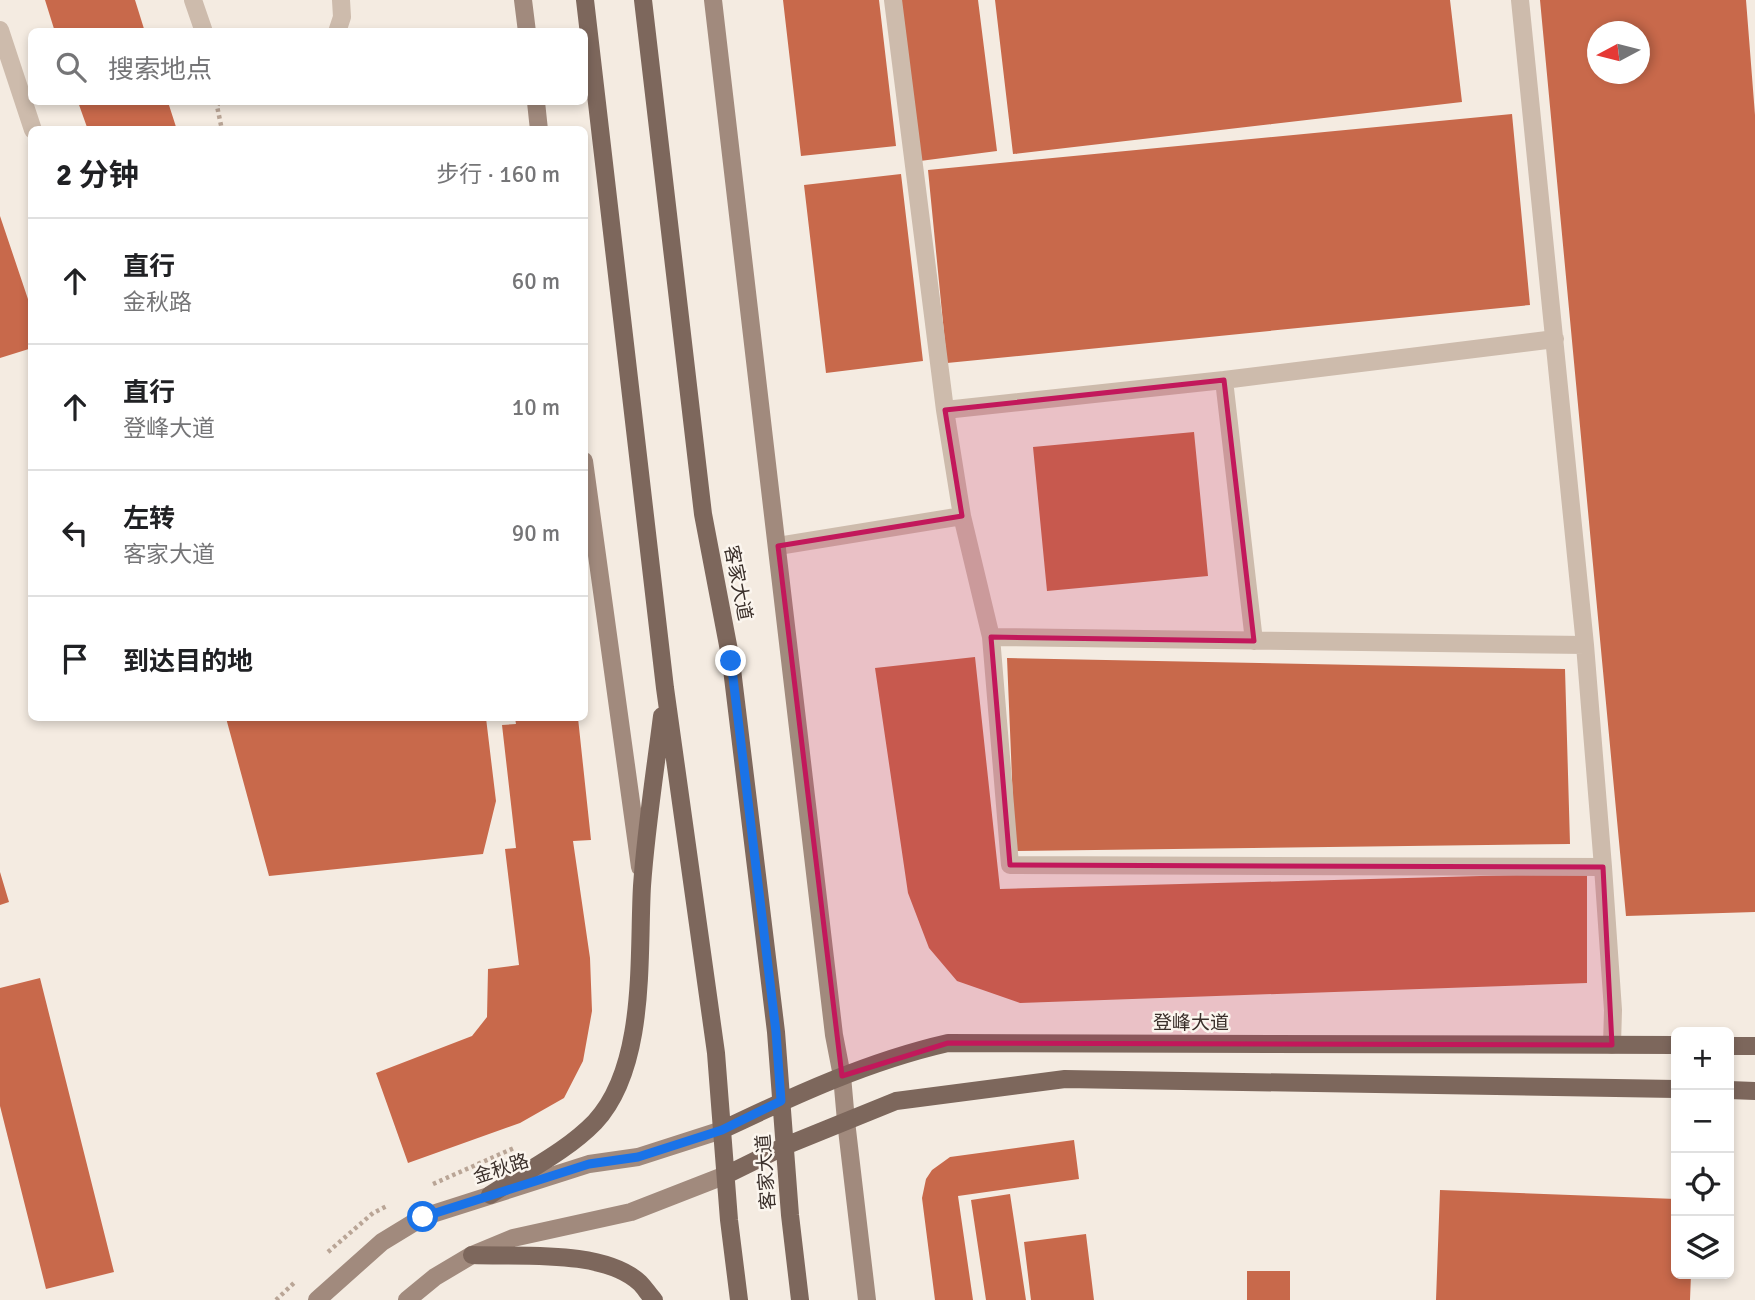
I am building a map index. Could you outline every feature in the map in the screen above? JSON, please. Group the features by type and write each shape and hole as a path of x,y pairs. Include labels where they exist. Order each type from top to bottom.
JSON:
{"main road":[{"name":"客家大道","path":"585,0 665,688 716,1053 739,1300"},
{"name":"客家大道","path":"643,0 703,514 733,675 776,1032 790,1215 800,1300"},
{"path":"490,1195 570,1143 596,1121 615,1091 631,1044 638,999 642,884 665,688"},
{"name":"登峰大道","path":"722,1130 781,1101 842,1076 918,1050 948,1043 1671,1045"},
{"path":"1734,1046 1755,1046"},
{"path":"726,1175 785,1146 896,1101 1065,1079 1671,1090"},
{"path":"1734,1090 1755,1091"},
{"path":"472,1255 589,1259 616,1269 639,1282 654,1300"}],"street":[{"path":"192,0 202,28"},
{"path":"338,28 342,18 341,0"},
{"path":"523,0 526,28"},
{"path":"713,0 778,546 789,667 834,1035 842,1076 867,1300"},
{"path":"893,0 945,410 962,516 990,637 1010,865 1604,867"},
{"path":"1520,0 1585,645 1604,867 1613,1010 1612,1045"},
{"path":"0,30 32,126"},
{"path":"536,105 539,126"},
{"path":"945,410 1224,380 1555,339"},
{"path":"1224,380 1254,641"},
{"path":"588,490 642,884"},
{"path":"778,546 962,516"},
{"path":"990,637 1585,645"},
{"name":"金秋路","path":"317,1300 382,1242 423,1217 589,1164 638,1157 722,1130"},
{"path":"407,1300 435,1276 472,1255 513,1238 631,1212 726,1175"}],"path":[{"path":"218,105 221,126"}],"highlighted area":[{"path":"1224,380 1254,641 991,637 1010,865 1603,867 1612,1045 948,1043 842,1076 778,546 962,516 945,410"}],"building":[{"path":"45,0 135,0 144,28 54,28"},
{"path":"783,0 879,0 896,146 801,156"},
{"path":"900,0 978,0 997,151 920,161"},
{"path":"995,0 1450,0 1462,102 1013,154"},
{"path":"1540,0 1746,0 1755,115 1755,912 1626,916"},
{"path":"79,105 169,105 176,126 87,126"},
{"path":"1512,114 1530,305 947,363 928,170"},
{"path":"901,174 923,361 826,373 804,185"},
{"path":"0,216 28,299 28,349 0,358"},
{"path":"1194,432 1208,576 1047,591 1033,447"},
{"path":"975,657 1000,889 1587,873 1587,983 1020,1003 957,981 929,948 908,893 875,668"},
{"path":"1007,658 1565,669 1570,844 1015,851"},
{"path":"227,721 486,721 496,801 483,854 269,876"},
{"path":"516,721 578,721 591,840 573,841 590,958 592,1011 583,1061 564,1098 520,1123 408,1163 376,1073 472,1036 487,1017 488,969 519,965 505,849 516,848 502,725 516,724"},
{"path":"0,872 9,902 0,905"},
{"path":"40,978 114,1272 46,1289 0,1106 0,988"},
{"path":"1074,1140 1079,1179 958,1196 973,1300 935,1300 922,1198 926,1179 932,1170 950,1157"},
{"path":"1440,1190 1671,1199 1671,1279 1691,1279 1690,1300 1436,1300"},
{"path":"1010,1194 1026,1300 986,1300 971,1200"},
{"path":"1086,1234 1094,1300 1031,1300 1024,1242"},
{"path":"1247,1271 1290,1271 1290,1300 1247,1300"}],"route":[{"path":"423,1217 589,1164 638,1157 722,1130 781,1101 776,1032 731,661"}]}
